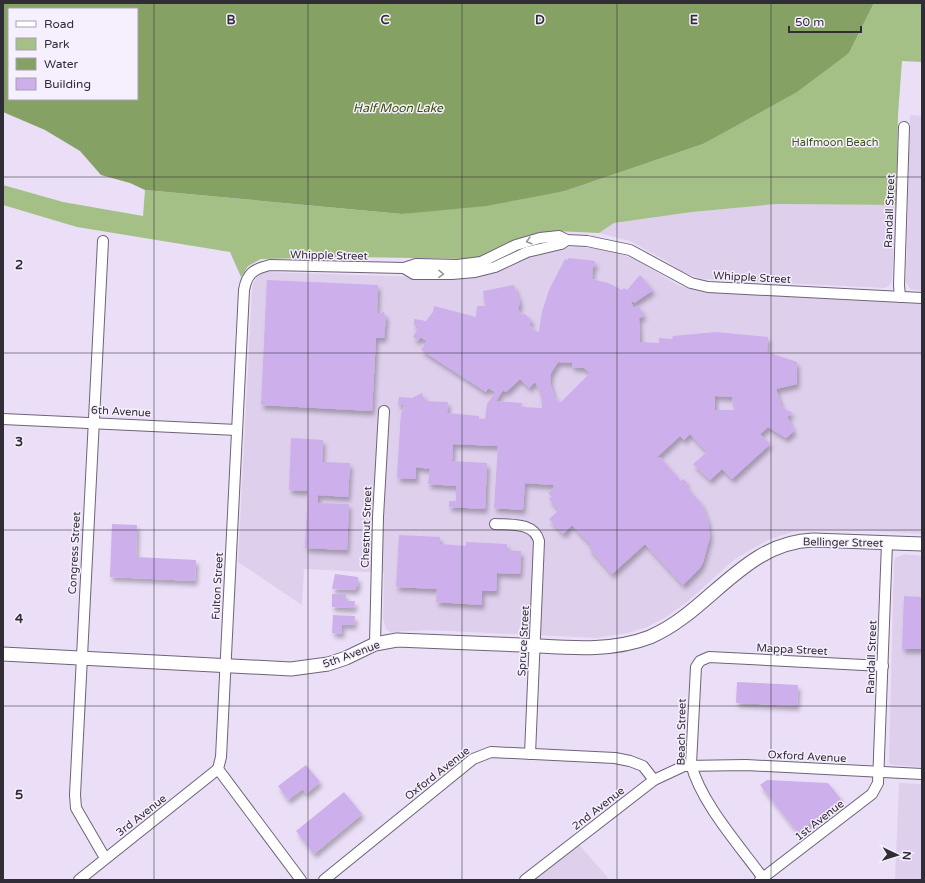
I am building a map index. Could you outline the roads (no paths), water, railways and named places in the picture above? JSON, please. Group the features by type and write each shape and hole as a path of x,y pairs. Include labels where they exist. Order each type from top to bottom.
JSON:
{"main road":[{"name":"Bellinger Street","path":"691,612 745,565 782,546 805,540 922,544"},
{"name":"5th Avenue","path":"3,654 291,669 317,666 346,658 375,644 397,640 536,646 615,646 649,637 691,612"}],"street":[{"name":"Randall Street","path":"900,297 898,285 904,127"},
{"name":"Whipple Street","path":"255,269 270,266 404,268 414,274 452,274 475,272 495,267 531,251 561,244 567,240 587,241 630,250 691,283 708,287 922,298"},
{"name":"Congress Street","path":"103,241 81,657 76,808 105,858"},
{"name":"Fulton Street","path":"218,769 221,758 244,290 246,280 255,269"},
{"name":"Chestnut Street","path":"375,644 378,517 384,411"},
{"name":"6th Avenue","path":"3,419 94,422 237,430"},
{"name":"Spruce Street","path":"495,524 524,526 534,531 538,537 536,646 530,754"},
{"name":"Randall Street","path":"879,771 887,543"},
{"name":"Mappa Street","path":"700,661 709,657 882,666"},
{"name":"Beach Street","path":"700,661 695,674 691,764 696,782 702,795 762,879"},
{"name":"Oxford Avenue","path":"324,880 473,759 491,752 615,758 630,761 642,766 654,780"},
{"name":"Oxford Avenue","path":"691,764 922,774"},
{"name":"2nd Avenue","path":"525,880 654,780 672,770 691,764"},
{"name":"3rd Avenue","path":"79,880 218,769"},
{"path":"218,769 301,880"},
{"name":"1st Avenue","path":"762,879 872,794 878,783 879,771"}],"water":[{"name":"Half Moon Lake","path":"3,3 874,3 849,53 797,92 703,144 565,191 486,206 402,214 145,190 130,183 101,175 80,151 45,130 3,112"}],"park label":[{"name":"Halfmoon Beach","path":"835,142"}]}
